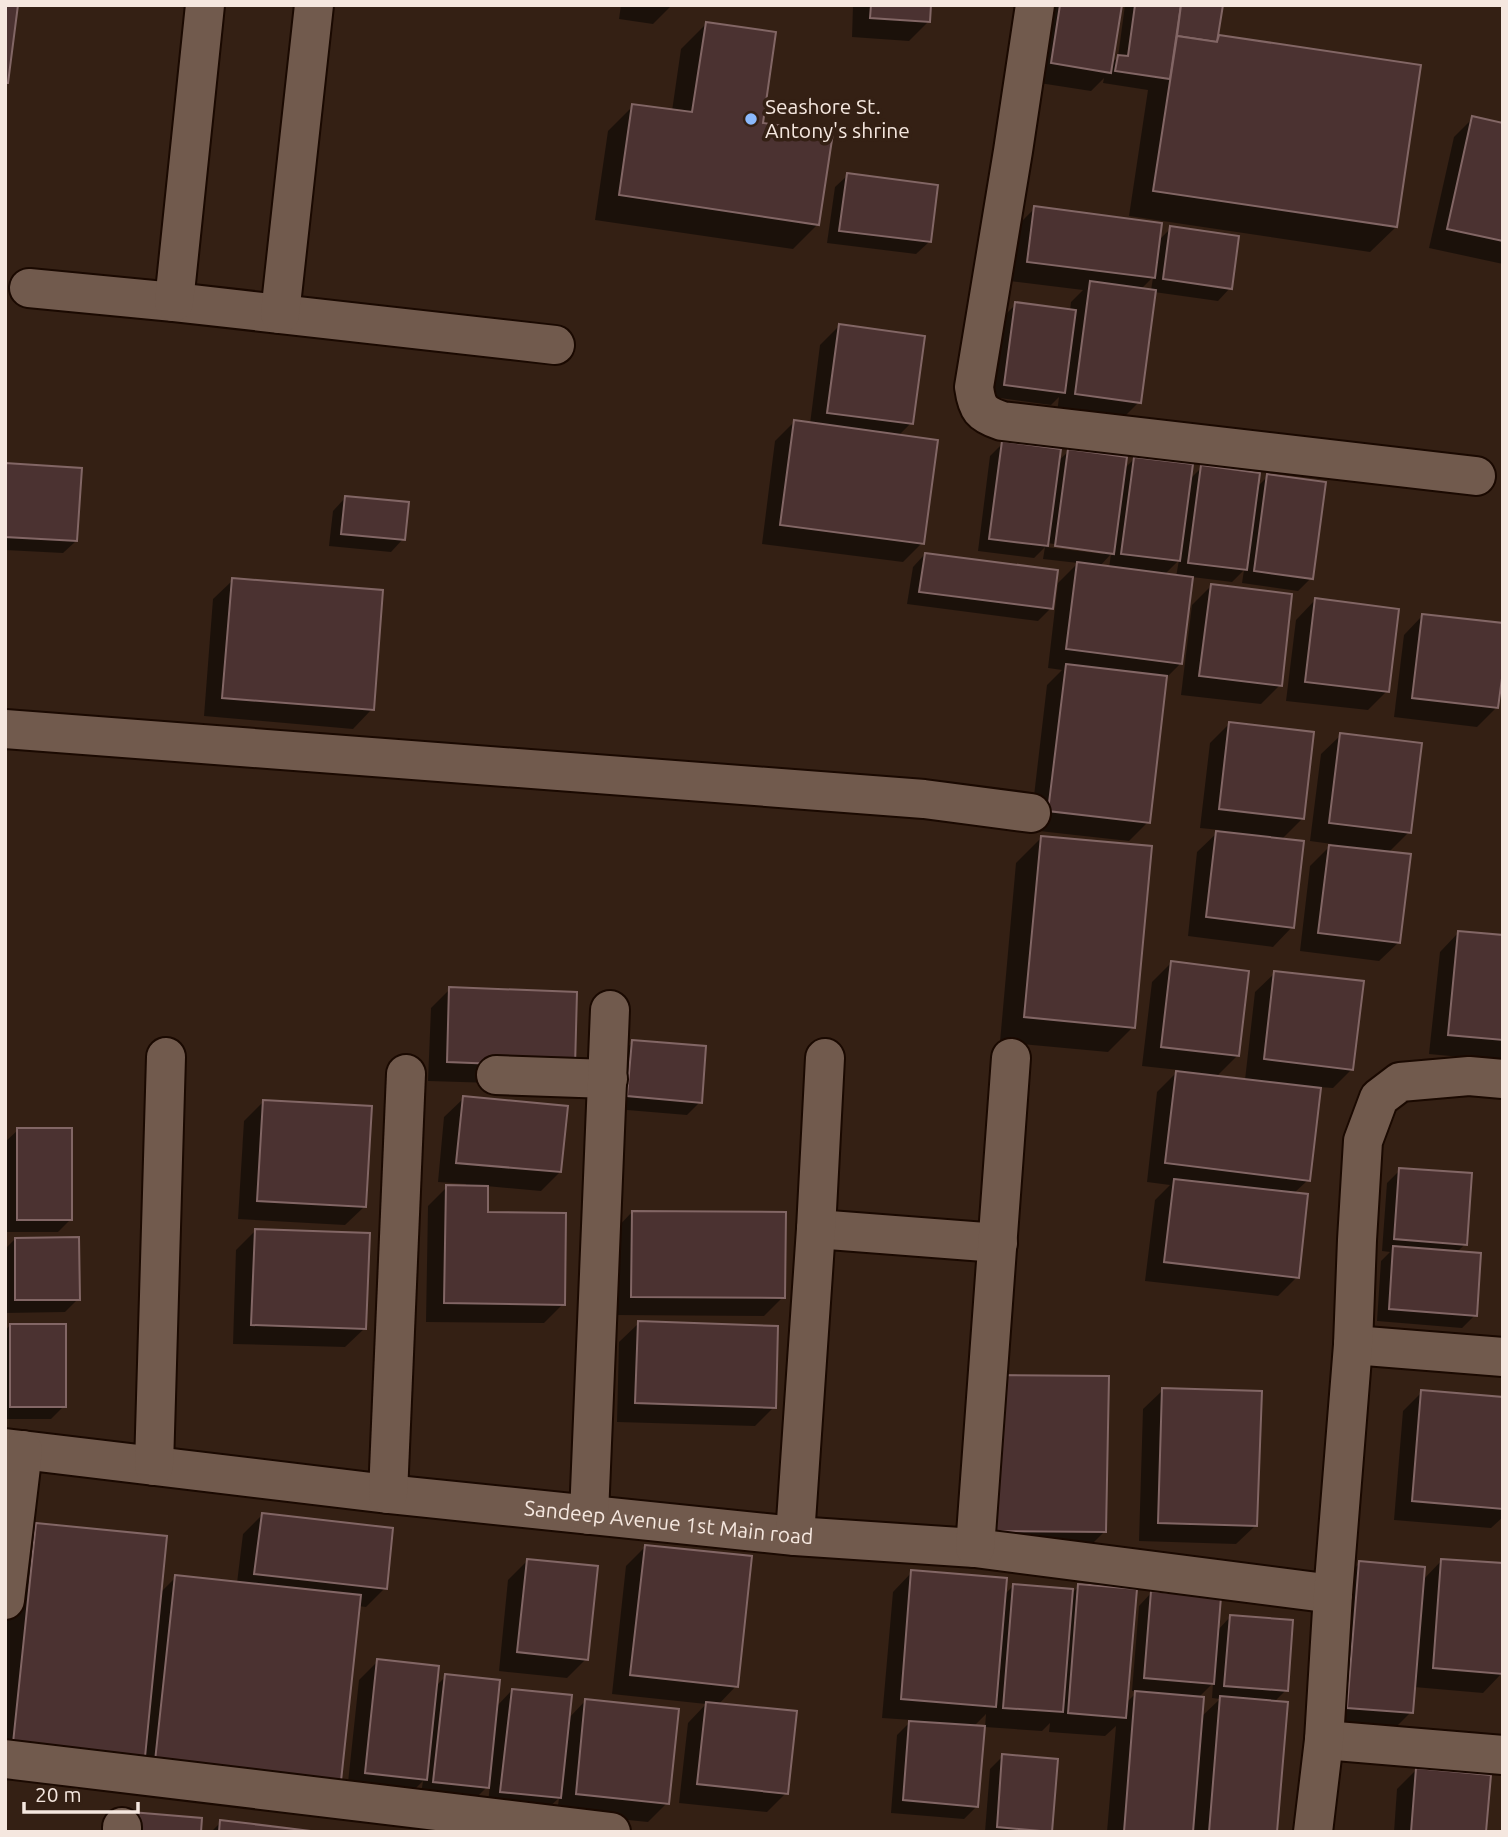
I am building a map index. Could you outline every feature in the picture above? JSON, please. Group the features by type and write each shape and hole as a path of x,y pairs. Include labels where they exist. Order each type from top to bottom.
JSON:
{"street":[{"path":"174,302 205,5"},
{"path":"280,314 314,5"},
{"path":"1035,5 974,387 976,404 986,416 1002,421 1476,476"},
{"path":"29,288 555,345"},
{"path":"5,729 924,799 1031,813"},
{"path":"589,1515 610,1010"},
{"path":"154,1466 166,1058"},
{"path":"796,1536 825,1058"},
{"path":"975,1549 1011,1058"},
{"path":"388,1494 406,1074"},
{"path":"496,1075 608,1079"},
{"path":"1313,1832 1324,1740 1353,1345 1356,1240 1363,1141 1379,1098 1400,1082 1469,1076 1503,1079"},
{"path":"816,1229 998,1243"},
{"path":"1353,1345 1503,1357"},
{"path":"5,1600 14,1449"},
{"name":"Sandeep Avenue 1st Main road","path":"14,1449 589,1515 796,1536 975,1549 1333,1594"},
{"path":"1324,1740 1503,1755"},
{"path":"5,1759 611,1832"}],"building":[{"path":"5,5 18,5 8,83 5,83"},
{"path":"871,5 931,5 930,22 870,18"},
{"path":"1060,5 1122,5 1111,73 1051,63"},
{"path":"1135,5 1181,5 1170,79 1115,71 1118,55 1128,56"},
{"path":"1181,5 1223,5 1217,42 1177,36"},
{"path":"706,22 776,32 763,123 833,133 819,225 619,195 632,104 692,112"},
{"path":"1219,35 1421,65 1397,227 1153,191 1177,36 1217,42"},
{"path":"1472,116 1503,123 1503,241 1447,229"},
{"path":"847,173 938,185 931,242 839,231"},
{"path":"1034,206 1162,223 1155,278 1027,262"},
{"path":"1170,226 1239,236 1232,289 1163,279"},
{"path":"1090,281 1156,290 1141,403 1075,394"},
{"path":"1015,302 1076,310 1065,393 1004,385"},
{"path":"839,324 925,336 913,424 827,413"},
{"path":"794,420 938,440 924,544 780,525"},
{"path":"1002,441 1061,449 1048,546 989,539"},
{"path":"1068,449 1127,457 1114,554 1055,546"},
{"path":"1134,457 1193,464 1180,561 1121,554"},
{"path":"5,463 82,468 77,541 5,537"},
{"path":"1201,465 1260,473 1247,570 1188,563"},
{"path":"1267,474 1326,482 1313,579 1254,571"},
{"path":"345,496 409,502 405,540 341,534"},
{"path":"925,553 1058,570 1053,609 919,592"},
{"path":"1077,562 1193,577 1182,664 1066,649"},
{"path":"232,578 383,590 374,710 222,698"},
{"path":"1211,584 1292,594 1282,686 1199,676"},
{"path":"1315,598 1399,609 1389,692 1305,682"},
{"path":"1422,614 1503,623 1503,671 1498,708 1412,698"},
{"path":"1066,664 1167,676 1150,823 1048,811"},
{"path":"1229,722 1314,732 1304,819 1219,809"},
{"path":"1340,733 1422,743 1411,833 1329,823"},
{"path":"1216,831 1304,841 1294,928 1206,917"},
{"path":"1041,836 1152,846 1135,1028 1024,1017"},
{"path":"1329,845 1411,854 1400,943 1318,933"},
{"path":"1458,931 1503,935 1503,1040 1448,1035"},
{"path":"1171,961 1249,971 1239,1056 1161,1047"},
{"path":"1274,971 1364,981 1353,1070 1264,1059"},
{"path":"449,987 577,992 575,1067 447,1062"},
{"path":"632,1040 706,1046 702,1103 627,1096"},
{"path":"1176,1071 1321,1088 1310,1181 1165,1163"},
{"path":"463,1096 568,1106 561,1172 456,1163"},
{"path":"263,1100 372,1106 366,1207 257,1201"},
{"path":"17,1128 72,1128 72,1220 17,1220"},
{"path":"1399,1168 1472,1173 1467,1245 1394,1239"},
{"path":"1174,1179 1308,1194 1299,1278 1164,1262"},
{"path":"446,1185 488,1186 488,1212 566,1213 565,1305 444,1303"},
{"path":"632,1211 786,1212 785,1298 631,1297"},
{"path":"255,1229 370,1233 366,1329 251,1325"},
{"path":"79,1237 80,1300 15,1300 15,1238"},
{"path":"1393,1246 1481,1253 1477,1316 1389,1309"},
{"path":"638,1321 778,1326 776,1408 635,1403"},
{"path":"10,1324 66,1324 66,1407 10,1407"},
{"path":"996,1375 1109,1376 1106,1532 994,1531"},
{"path":"1162,1388 1262,1391 1257,1526 1158,1523"},
{"path":"1421,1390 1503,1397 1503,1509 1412,1501"},
{"path":"262,1513 393,1528 387,1589 254,1574"},
{"path":"36,1523 167,1536 145,1757 13,1743"},
{"path":"645,1545 752,1556 738,1687 630,1675"},
{"path":"527,1559 598,1566 588,1660 517,1652"},
{"path":"1441,1559 1503,1563 1503,1674 1433,1668"},
{"path":"1359,1561 1425,1567 1413,1713 1347,1708"},
{"path":"911,1570 1007,1578 996,1707 901,1699"},
{"path":"175,1575 361,1595 341,1781 155,1761"},
{"path":"1013,1584 1073,1589 1063,1712 1003,1708"},
{"path":"1078,1584 1137,1589 1126,1718 1068,1713"},
{"path":"1151,1591 1221,1597 1214,1684 1144,1678"},
{"path":"1230,1615 1293,1620 1288,1691 1224,1686"},
{"path":"377,1659 439,1666 427,1780 365,1773"},
{"path":"445,1674 500,1680 489,1788 433,1782"},
{"path":"512,1689 572,1695 561,1798 500,1792"},
{"path":"1135,1691 1204,1697 1193,1832 1124,1832"},
{"path":"1220,1696 1288,1702 1277,1832 1209,1832"},
{"path":"585,1699 679,1709 669,1804 576,1794"},
{"path":"706,1702 797,1711 788,1794 697,1784"},
{"path":"909,1721 985,1726 978,1807 903,1800"},
{"path":"1002,1754 1058,1759 1052,1832 997,1827"},
{"path":"1416,1768 1491,1775 1486,1832 1411,1832"},
{"path":"131,1812 202,1818 201,1832 129,1832"},
{"path":"220,1820 319,1832 219,1832"}],"place":[{"name":"Seashore St. Antony's shrine","path":"751,119"}]}
